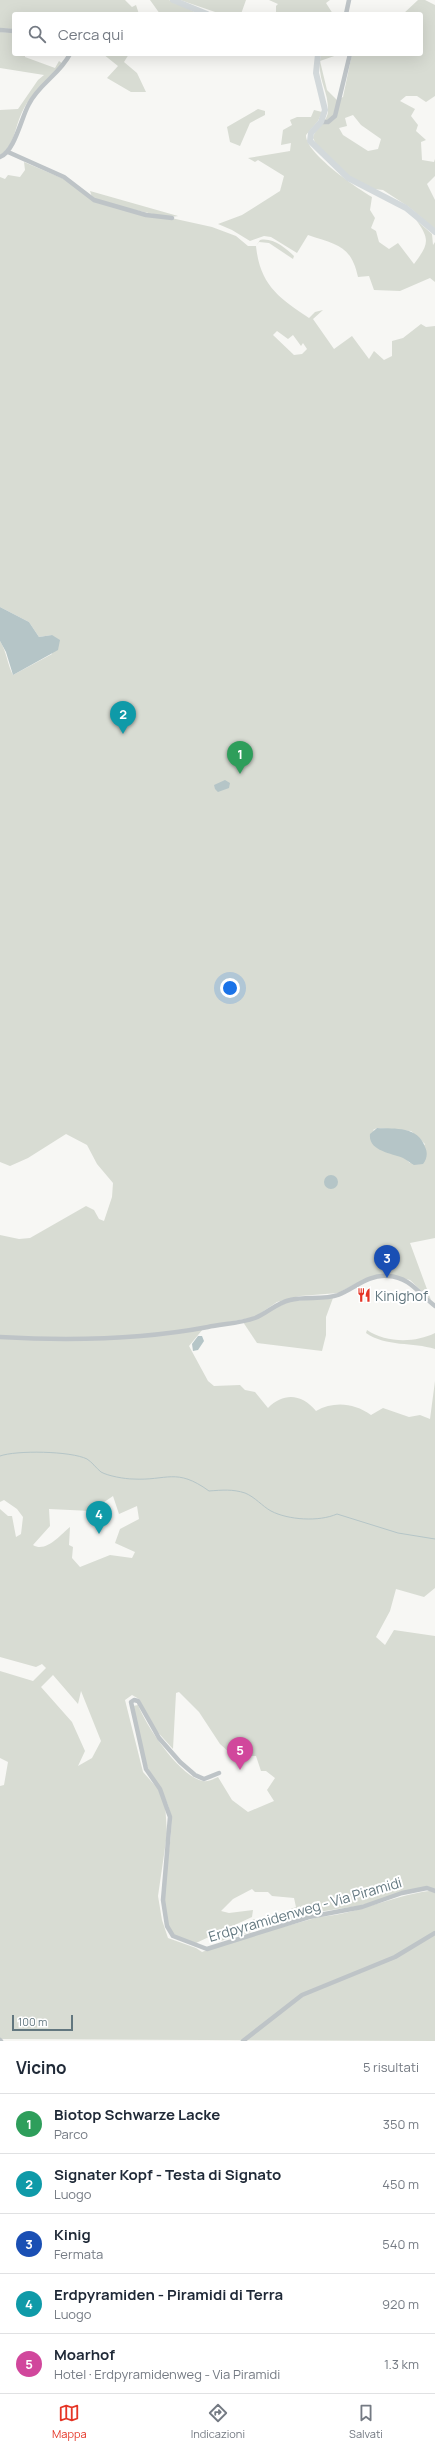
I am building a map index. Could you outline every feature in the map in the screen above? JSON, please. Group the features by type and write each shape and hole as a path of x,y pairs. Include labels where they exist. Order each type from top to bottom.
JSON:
{"main road":[{"path":"173,0 202,12"},
{"path":"318,56 316,72 325,110 321,122 311,133 310,141 348,178 406,208 435,232"}],"street":[{"path":"346,12 349,0"},
{"path":"0,30 12,31"},
{"path":"0,157 8,152 22,116 35,92 63,68 69,56"},
{"path":"321,122 328,122 334,116 349,56"},
{"path":"8,152 64,176 94,200 146,215 172,218"},
{"path":"0,1337 60,1341 141,1338 171,1334 255,1318 278,1303 291,1300 337,1295 364,1281 384,1276 406,1280 435,1306"},
{"name":"Erdpyramidenweg - Via Piramidi","path":"220,1773 204,1779 195,1775 159,1738 138,1701 134,1700 131,1702 146,1769 160,1789 170,1817 163,1900 164,1916 172,1935 207,1949 309,1917 362,1907 402,1894 427,1888 435,1891"},
{"path":"243,2041 302,1995 395,1957 435,1933"}],"shaded area":[{"path":"0,0 125,0 132,7 136,5 138,12 12,12 12,29 0,28"},
{"path":"150,0 169,0 195,12 159,12"},
{"path":"180,0 246,0 242,12 215,12"},
{"path":"269,0 330,0 326,3 332,12 276,12 276,6 278,4"},
{"path":"418,0 425,0 435,5 435,96 426,102 417,96 406,96 400,101 415,109 411,116 418,125 416,131 426,140 421,142 422,160 434,162 435,159 435,176 427,184 435,200 435,229 409,207 383,190 374,189 350,177 316,144 313,138 314,134 328,114 326,95 320,70 320,61 327,90 337,100 343,97 352,56 423,56 423,12 405,12","holes":["353,115 361,125 381,139 378,149 368,151 343,135 339,128 347,126 345,118"]},
{"path":"0,32 12,33 12,56 25,56 55,68 59,61 63,64 29,100 20,117 11,143 0,155 0,110 18,109 38,80 44,75 0,68"},
{"path":"106,56 128,56 124,62 137,73 146,92 131,92 107,78 118,66"},
{"path":"321,56 334,56 320,61"},
{"path":"258,109 265,111 265,115 250,123 240,146 230,142 227,127"},
{"path":"314,110 322,112 318,121 306,135 308,142 322,160 355,186 372,197 370,210 375,218 371,228 376,231 379,242 389,249 398,243 414,264 425,247 426,242 424,233 416,220 432,234 433,245 435,242 435,282 430,278 400,291 374,290 369,276 358,277 355,266 347,252 335,244 308,235 297,253 271,237 264,236 250,241 232,230 218,224 242,215 280,191 284,176 258,160 255,162 248,158 290,151 291,143 281,145 283,130 292,125 290,120 297,117 311,117"},
{"path":"24,162 64,179 94,201 212,227 236,236 248,246 256,246 262,271 267,281 280,297 309,318 315,312 323,310 313,319 334,349 352,336 369,359 374,351 384,360 392,356 392,341 403,338 421,324 426,327 435,326 435,1238 410,1243 431,1300 410,1280 386,1274 355,1284 338,1293 300,1296 277,1302 255,1317 171,1333 87,1339 0,1336 0,1235 19,1239 30,1238 86,1206 94,1210 99,1219 104,1221 112,1197 113,1183 97,1164 87,1145 66,1134 28,1158 10,1166 0,1162 0,641 13,675 52,654 52,635 39,637 29,622 0,607 0,177 5,179 8,175 20,177 25,170","holes":["277,331 288,339 293,335 301,346 303,343 307,349 302,354 294,355 273,335","377,1128 411,1131 425,1144 410,1163 373,1130"]},
{"path":"90,191 178,216 149,213 108,204 92,197"},
{"path":"265,239 278,244 294,256 293,259 269,243 259,242 256,246 260,240"},
{"path":"0,607 29,622 39,637 52,635 60,640 58,650 13,675 6,652 0,641"},
{"path":"225,780 230,783 229,788 218,792 214,785"},
{"path":"377,1128 405,1130 417,1135 422,1140 427,1151 423,1164 414,1165 403,1158 376,1148 370,1140 370,1134"},
{"path":"331,1175 336,1177 338,1182 336,1187 331,1189 326,1187 324,1182 326,1177"},
{"path":"333,1298 326,1317 326,1335 322,1351 257,1343 243,1322 291,1301"},
{"path":"203,1329 189,1346 208,1381 214,1386 240,1385 245,1390 255,1392 268,1408 280,1399 293,1397 305,1401 316,1411 330,1406 344,1405 358,1408 371,1415 383,1408 409,1417 420,1415 430,1419 435,1381 435,1588 424,1597 396,1589 390,1611 376,1637 385,1645 394,1630 435,1636 435,2041 0,2039 0,1786 4,1785 8,1762 0,1758 0,1671 33,1681 46,1668 42,1664 36,1667 0,1657 0,1509 8,1516 12,1516 16,1537 21,1534 23,1517 17,1509 4,1500 0,1502 0,1338 102,1340 178,1333","holes":["113,1496 119,1514 137,1506 139,1519 120,1529 115,1543 135,1552 132,1558 110,1555 80,1567 72,1558 73,1547 69,1545 70,1527 48,1545 43,1547 33,1545 50,1526 49,1509 91,1511","53,1675 78,1704 81,1691 101,1741 92,1758 78,1766 85,1751 72,1722 41,1687","179,1692 199,1712 220,1744 230,1753 239,1756 256,1756 261,1771 266,1771 275,1778 267,1790 274,1801 248,1812 232,1800 218,1777 208,1781 203,1781 194,1777 174,1761 148,1725 138,1705 133,1706 145,1761 165,1798 170,1811 171,1831 165,1878 164,1909 167,1923 173,1935 196,1943 252,1917 253,1910 229,1913 221,1911 233,1899 252,1889 255,1892 268,1892 272,1896 294,1898 296,1907 261,1920 254,1919 217,1938 217,1942 318,1912 358,1906 429,1887 429,1891 415,1893 360,1909 319,1917 229,1942 202,1952 196,1948 168,1938 162,1920 158,1896 167,1834 165,1802 159,1790 143,1772 125,1700 132,1695 139,1699 153,1727 173,1749 176,1693"]},
{"path":"367,1330 383,1337 401,1340 419,1339 435,1333 435,1349 382,1340 366,1333"},
{"path":"198,1336 202,1336 204,1341 198,1350 193,1351 192,1344"}],"waterway":[{"path":"0,1456 30,1452 69,1454 87,1459 101,1472 108,1475 130,1479 179,1477 188,1479 209,1491 227,1490 245,1493 271,1511 286,1516 313,1519 330,1517 337,1514 398,1533 435,1539"}],"place":[{"name":"Signater Kopf - Testa di Signato","path":"123,734"},
{"name":"Biotop Schwarze Lacke","path":"240,774"},
{"name":"Kinig","path":"387,1278"},
{"name":"Kinighof","path":"364,1295"},
{"name":"Erdpyramiden - Piramidi di Terra","path":"99,1534"},
{"name":"Moarhof","path":"240,1770"}]}
